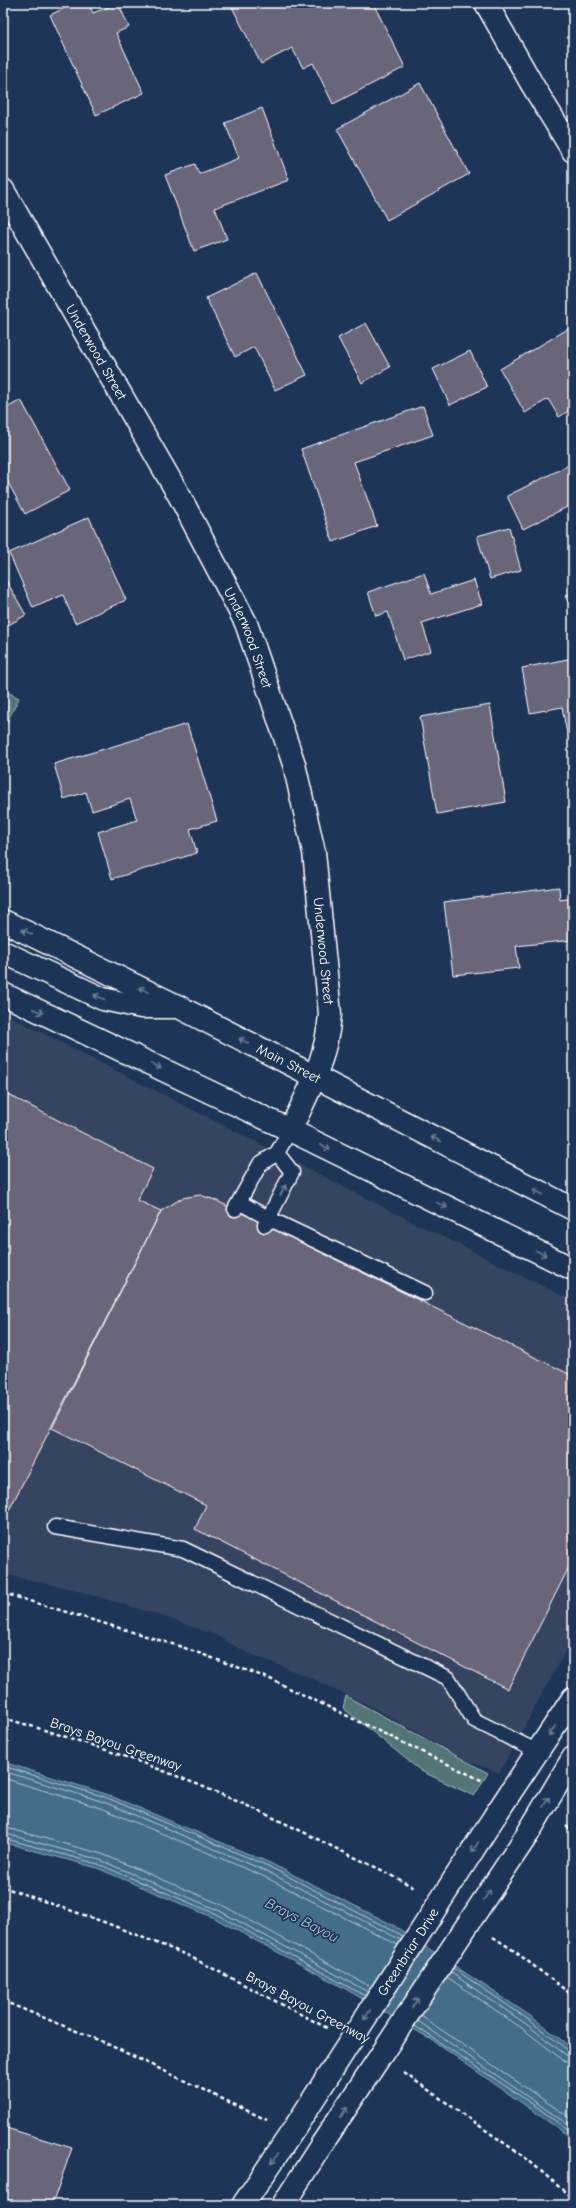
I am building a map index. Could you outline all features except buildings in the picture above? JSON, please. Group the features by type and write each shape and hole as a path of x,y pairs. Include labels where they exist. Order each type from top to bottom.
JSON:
{"main road":[{"path":"486,3 533,86 573,151"},
{"name":"Underwood Street","path":"3,190 180,497 246,622 294,764 314,852 330,1014 329,1029 316,1079 290,1130"},
{"name":"Main Street","path":"3,921 178,1007 316,1079 573,1209"},
{"path":"3,952 103,999 141,1008 178,1007"},
{"path":"3,994 290,1130 573,1269"},
{"name":"Greenbriar Drive","path":"243,2205 293,2130 496,1814 573,1698"},
{"path":"283,2205 527,1835 573,1758"}],"lane":[{"path":"290,1130 277,1153 260,1164 237,1206 266,1222 425,1293"},
{"path":"266,1222 292,1172 277,1153"},
{"path":"55,1527 183,1549 448,1678 474,1720 538,1752"}],"path":[{"path":"3,1593 179,1646 268,1678 488,1783"},
{"name":"Brays Bayou Greenway","path":"3,1718 63,1735 155,1766 266,1813 422,1893"},
{"path":"573,1827 567,1826 573,1832"},
{"name":"Brays Bayou Greenway","path":"3,1887 104,1922 188,1955 331,2030"},
{"path":"487,1934 513,1950 573,1996"},
{"path":"3,2001 90,2036 293,2130"},
{"path":"397,2069 436,2094 527,2159 573,2199"}],"shaded area":[{"path":"3,1013 397,1214 573,1301 573,1637 499,1773 468,1761 370,1706 308,1677 244,1651 215,1635 159,1615 72,1589 3,1574"}],"green space":[{"path":"3,690 19,698 3,730"},
{"path":"346,1696 488,1773 474,1796 421,1771 343,1708"}],"water":[{"name":"Brays Bayou","path":"3,1762 106,1794 270,1863 393,1925 532,2017 573,2049 573,2139 432,2040 344,1988 214,1918 97,1868 3,1842"}]}
